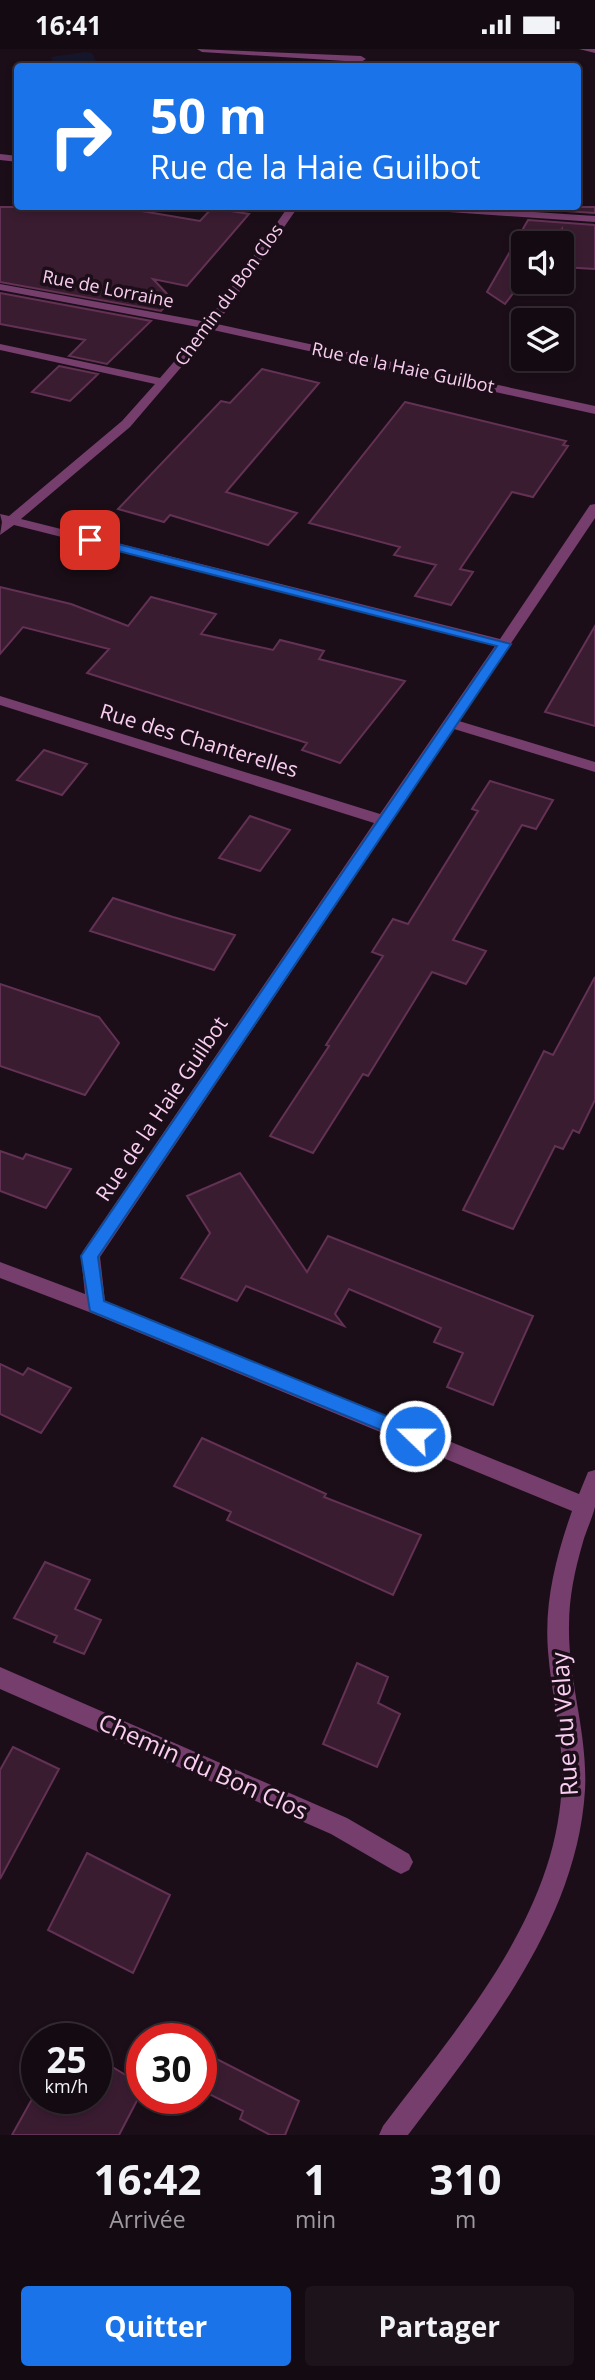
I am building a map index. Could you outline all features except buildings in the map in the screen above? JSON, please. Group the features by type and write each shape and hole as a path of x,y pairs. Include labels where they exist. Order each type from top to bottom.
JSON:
{"street":[{"path":"202,49 360,63 369,49"},
{"path":"584,49 595,50"},
{"name":"Chemin du Bon Clos","path":"0,531 6,519 127,424 210,326 291,210"},
{"path":"507,210 595,219"},
{"name":"Rue de Lorraine","path":"0,287 210,326"},
{"name":"Rue de la Haie Guilbot","path":"210,326 595,410"},
{"name":"Chemin du Bon Clos","path":"0,347 163,382"},
{"name":"Rue de la Haie Guilbot","path":"96,1306 90,1256 595,508"},
{"path":"6,519 505,644"},
{"name":"Rue des Chanterelles","path":"0,700 384,821"},
{"path":"451,723 595,767"},
{"path":"0,1269 584,1506"},
{"name":"Rue du Velay","path":"392,2135 484,2011 523,1948 558,1873 573,1791 558,1628 565,1563 595,1479"},
{"name":"Chemin du Bon Clos","path":"0,1678 339,1826 401,1862"}],"shaded area":[{"path":"85,52 92,53 97,63 54,63 51,57"}],"route":[{"path":"90,540 505,644 90,1256 96,1306 415,1436"}]}
